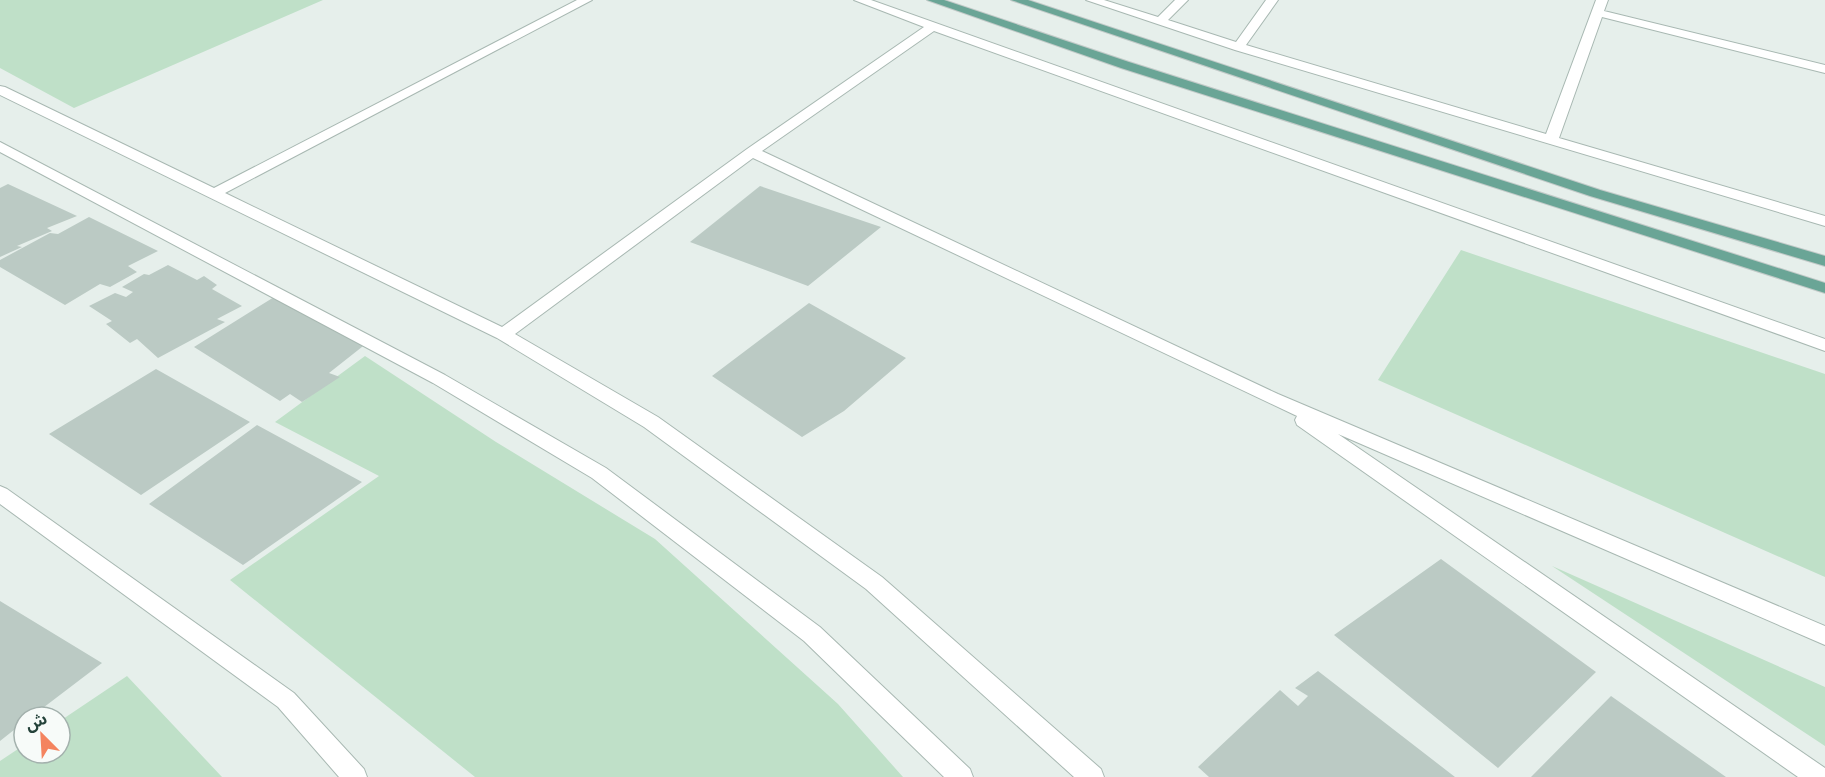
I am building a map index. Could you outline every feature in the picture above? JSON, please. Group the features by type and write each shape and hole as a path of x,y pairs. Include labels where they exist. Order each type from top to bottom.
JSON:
{"main road":[{"path":"933,0 1125,65 1825,288"},
{"path":"1017,0 1595,193 1825,261"}],"street":[{"path":"215,193 586,0"},
{"path":"860,0 1825,345"},
{"path":"1092,0 1239,47 1825,221"},
{"path":"1160,22 1182,0"},
{"path":"1239,47 1272,0"},
{"path":"1551,140 1600,6 1825,69"},
{"path":"503,334 752,152 934,25"},
{"path":"0,90 503,334 651,422 874,583 1092,777"},
{"path":"0,146 439,379 599,472 812,634 961,777"},
{"path":"752,152 1272,398 1825,636"},
{"path":"1272,398 1818,777"},
{"path":"0,494 286,700 355,777"}],"green space":[{"path":"0,0 323,0 74,108 0,68"},
{"path":"1461,250 1825,374 1825,577 1378,380"},
{"path":"365,356 496,442 655,539 838,704 903,777 475,777 230,580 379,476 275,422"},
{"path":"1552,566 1825,687 1825,746"},
{"path":"127,676 222,777 0,777 0,761 12,753 12,765 72,765 72,713"}],"building":[{"path":"8,184 77,216 47,228 52,231 17,246 22,247 0,257 0,188"},
{"path":"760,186 881,227 808,286 690,242"},
{"path":"89,217 158,251 128,266 137,272 110,287 100,284 65,305 0,267 0,260 50,233 58,234"},
{"path":"168,265 197,280 204,276 217,285 212,289 242,306 217,319 225,322 158,358 137,339 130,343 106,324 112,321 89,306 115,293 126,297 133,292 122,287 144,274 149,275"},
{"path":"279,294 367,343 329,373 340,377 302,402 290,394 280,401 194,347"},
{"path":"809,303 906,358 844,411 802,437 712,376"},
{"path":"156,369 250,422 141,495 49,434"},
{"path":"257,425 362,482 243,565 149,504"},
{"path":"1441,559 1596,672 1498,768 1334,635"},
{"path":"0,601 102,663 47,705 12,705 12,732 0,741"},
{"path":"1318,671 1455,777 1209,777 1198,767 1280,690 1298,706 1308,696 1295,688"},
{"path":"1611,696 1726,777 1531,777"}]}
